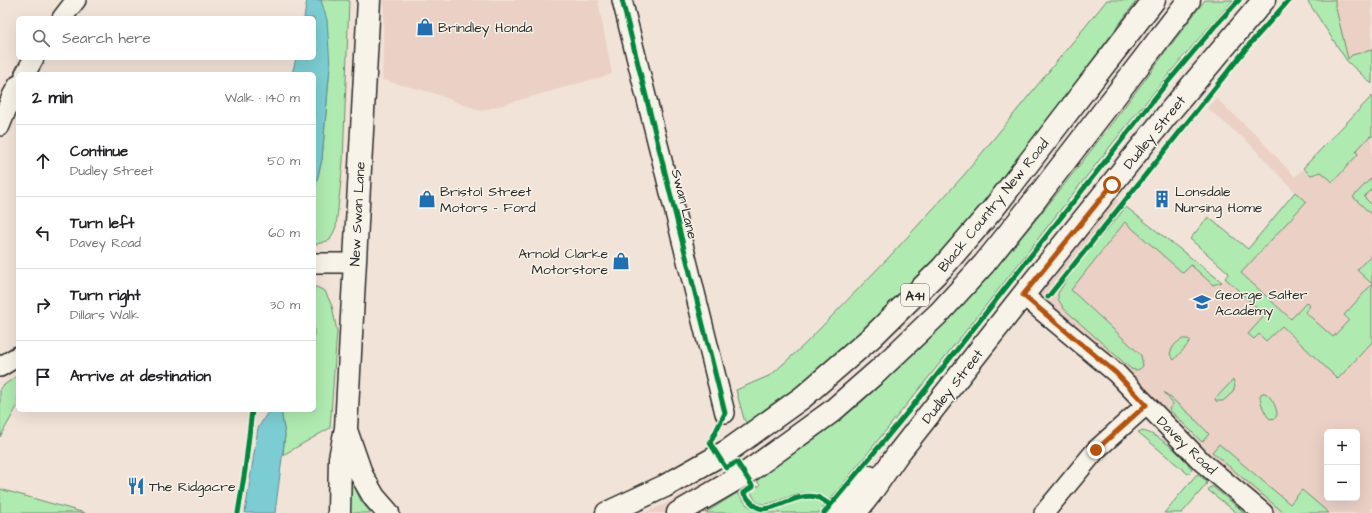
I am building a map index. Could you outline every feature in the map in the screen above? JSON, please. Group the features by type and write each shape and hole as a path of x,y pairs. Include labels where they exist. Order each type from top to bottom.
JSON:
{"main road":[{"name":"New Swan Lane","path":"339,513 340,458 346,428 369,0"},
{"name":"Black Country New Road","path":"607,513 665,486 729,450 803,397 872,337 942,268 993,209 1154,0"},
{"name":"Black Country New Road","path":"678,513 745,474 831,412 879,370 941,311 984,264 1030,208 1189,0"},
{"name":"Dudley Street","path":"855,513 897,455 1023,295 1171,110 1264,0"},
{"name":"New Swan Lane","path":"346,428 362,476 374,497 388,513"},
{"name":"Dudley Street","path":"834,513 842,502 897,455"}],"street":[{"path":"64,16 76,0"},
{"name":"Swan Lane","path":"622,0 725,413"},
{"path":"25,72 33,60"},
{"path":"0,126 16,89"},
{"path":"316,263 354,263"},
{"name":"Davey Road","path":"1023,295 1116,373 1202,462 1263,513"},
{"path":"0,367 16,357"},
{"path":"1044,513 1096,450 1146,405"}],"shaded area":[{"path":"384,0 598,0 612,74 481,111 430,92 382,80"},
{"path":"1307,0 1372,0 1372,84 1347,61"},
{"name":"George Salter Academy","path":"1372,96 1372,513 1263,513 1023,295 1106,191 1222,282 1295,192 1250,144 1207,108 1216,98 1259,138 1295,177"},
{"path":"721,471 740,498 747,513 644,513 663,505"}],"green space":[{"path":"321,0 349,0 343,162 336,227 330,240 316,244 316,184 322,159 330,66"},
{"path":"1107,0 1137,0 960,233 936,260 885,310 832,358 748,426 744,419 736,390 771,375 804,345 890,256 964,175"},
{"path":"1205,0 1233,0 1177,64 1122,131 970,325 829,501 812,493 805,493 767,504 758,503 753,497 751,491 760,485 755,478 821,434 858,405 926,343 982,283 1016,244 1080,164"},
{"path":"1307,0 1335,0 1348,59 1352,55 1372,50 1372,84 1347,61"},
{"path":"1372,96 1372,137 1370,136 1356,151 1358,154 1333,182 1321,172 1311,175 1303,168"},
{"path":"1372,177 1372,191 1370,190 1364,197 1372,205 1372,215 1353,197"},
{"path":"1295,192 1306,202 1241,273 1291,319 1307,302 1310,306 1305,312 1333,337 1349,320 1344,315 1372,284 1372,342 1338,379 1282,326 1266,341 1259,334 1254,339 1248,334 1265,315 1225,278 1229,273 1190,239 1208,217 1248,249"},
{"path":"1126,207 1222,282 1213,285 1191,265 1183,273 1125,222 1071,290 1141,355 1143,366 1136,370 1131,369 1064,309 1058,299 1058,293 1076,266"},
{"path":"1372,254 1372,284 1357,270"},
{"path":"316,287 325,291 332,306 337,331 330,428 283,455 285,435 281,412 316,412"},
{"path":"1183,339 1188,339 1191,341 1174,360 1170,354 1171,351 1176,343"},
{"path":"16,376 16,409 0,437 0,388"},
{"path":"1233,380 1235,386 1233,392 1223,401 1216,401 1215,399"},
{"path":"1164,392 1193,417 1209,434 1202,442 1169,409 1173,404"},
{"path":"1262,393 1268,395 1274,403 1277,412 1275,418 1270,419 1265,412 1260,399"},
{"path":"1141,431 1155,436 1170,446 1183,458 1192,470 1188,474 1138,432"},
{"path":"1219,444 1290,504 1302,490 1329,513 1284,513 1212,452"},
{"path":"1197,474 1207,481 1206,485 1182,513 1164,513"},
{"path":"350,477 361,501 371,513 347,513"},
{"path":"1210,487 1213,487 1245,513 1237,513 1208,490"},
{"path":"0,489 85,513 0,513"},
{"path":"737,493 747,505 759,512 767,511 792,502 808,499 817,500 825,504 821,513 705,513"}],"water":[{"path":"307,0 321,0 327,20 330,66 322,159 316,184 316,72 292,72 296,60 316,60 316,16 304,16"},
{"path":"268,412 281,412 285,435 275,513 245,513 258,428"}],"cycle path":[{"path":"622,0 725,413 710,443 726,468 737,462 753,487 743,493 757,507 764,509 771,508 801,497 809,496 820,498 830,505"},
{"path":"824,513 911,408 1162,89 1239,0"},
{"path":"1048,297 1249,45 1289,0"},
{"path":"238,513 252,412"}],"place":[{"name":"Brindley Honda","path":"425,27"},
{"name":"Bristol Street Motors - Ford","path":"427,199"},
{"name":"Lonsdale Nursing Home","path":"1162,199"},
{"name":"Arnold Clarke Motorstore","path":"621,261"},
{"name":"George Salter Academy","path":"1202,302"},
{"name":"The Ridgacre","path":"136,486"}],"route":[{"path":"1096,450 1146,405 1116,373 1023,295 1112,185"}]}
